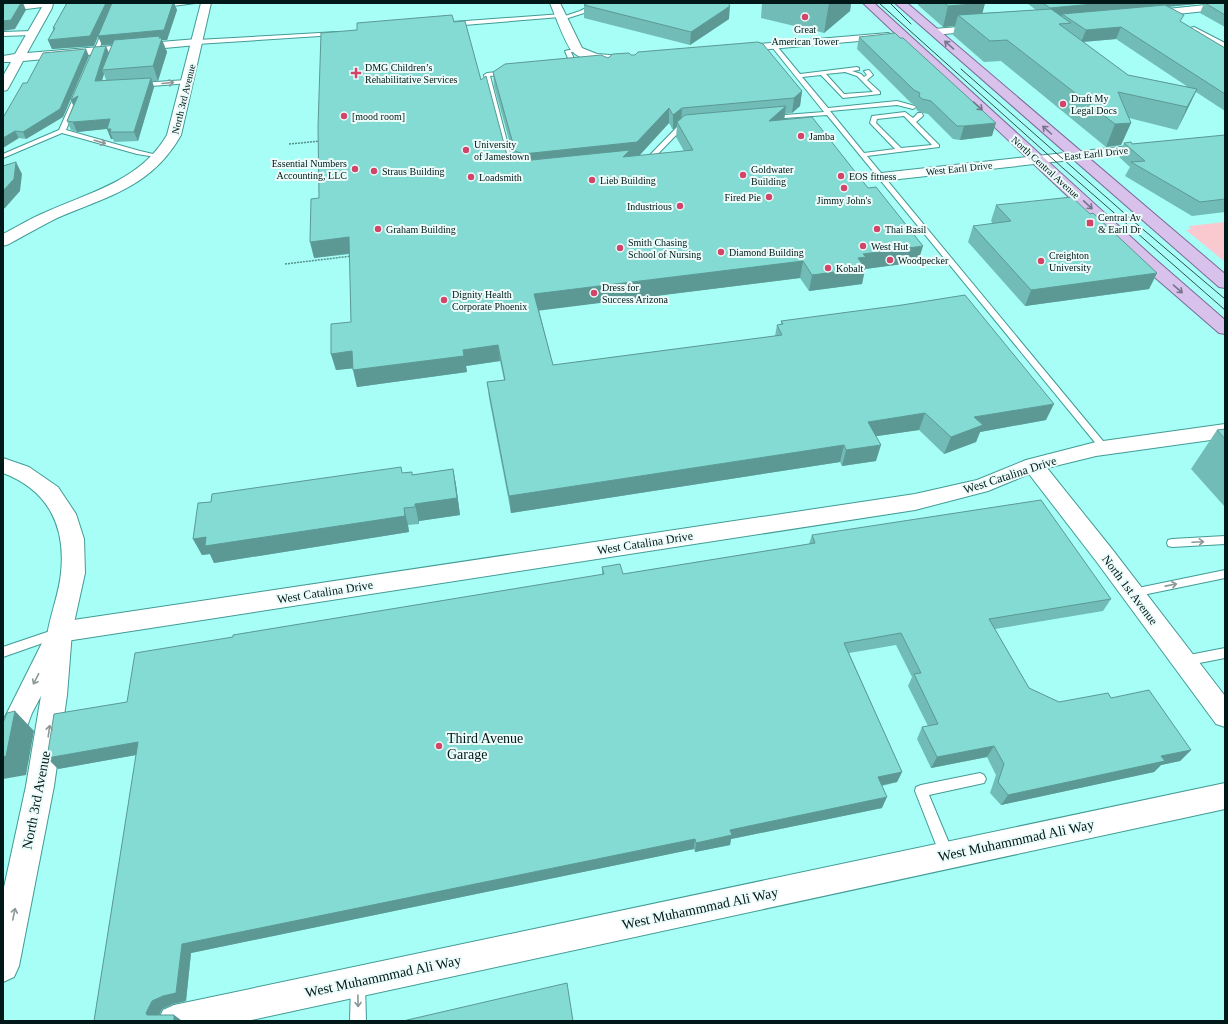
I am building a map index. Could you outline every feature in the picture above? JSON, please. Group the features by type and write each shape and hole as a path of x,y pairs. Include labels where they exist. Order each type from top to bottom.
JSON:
{"main road":[{"name":"North Central Avenue","path":"868,3 1149,263 1225,329"},
{"path":"900,3 1225,283"}],"street":[{"path":"3,8 48,3 47,8 3,87"},
{"name":"North 3rd Avenue","path":"3,241 51,215 121,185 142,172 160,157 171,142 174,135 206,3"},
{"path":"555,3 577,50 594,62 628,58"},
{"path":"1148,3 1223,46"},
{"path":"1140,14 1225,6"},
{"path":"934,32 991,27"},
{"path":"728,49 904,35"},
{"path":"3,58 96,50 115,51 197,42"},
{"name":"East Earll Drive","path":"1038,160 1164,146"},
{"name":"West Earll Drive","path":"880,177 1038,160"},
{"name":"West Catalina Drive","path":"60,632 915,502 981,486 1033,465 1096,449 1105,449 1225,430"},
{"name":"North 3rd Avenue","path":"3,465 22,472 50,493 66,514 73,539 73,573 60,632 54,696 40,786 3,966"},
{"name":"North 1st Avenue","path":"1033,465 1133,593 1225,716"},
{"name":"North 3rd Avenue","path":"3,755 20,711 60,632"},
{"name":"West Muhammmad Ali Way","path":"174,1021 1225,796"}],"lane":[{"path":"173,5 193,3"},
{"path":"444,24 561,16 582,12 600,3"},
{"path":"907,3 917,3"},
{"path":"1222,3 1225,6"},
{"path":"88,68 117,4"},
{"path":"197,42 341,32"},
{"path":"3,34 32,33"},
{"path":"774,46 880,177 1105,449"},
{"path":"574,67 568,51 577,50"},
{"path":"798,76 857,69"},
{"path":"822,73 842,96 878,93 860,75 846,71"},
{"path":"516,72 487,75 512,169 518,171"},
{"path":"865,79 870,75 867,72"},
{"path":"62,131 82,82"},
{"path":"131,86 187,82"},
{"path":"764,119 897,103 913,107"},
{"path":"862,155 937,146 905,114 874,117 873,123 899,150"},
{"path":"912,121 920,116 920,114"},
{"path":"636,162 649,160 681,126 696,125"},
{"path":"3,156 62,131 139,153 160,157"},
{"path":"1172,543 1225,540"},
{"path":"1133,593 1225,574"},
{"path":"3,652 60,632"},
{"path":"1184,661 1225,654"},
{"path":"948,855 921,791 980,779"},
{"path":"358,982 358,1021"}],"path":[{"path":"289,144 323,141"},
{"path":"285,264 355,256"}],"shaded area":[{"path":"1225,222 1225,262 1186,230 1191,229 1189,226"}],"building":[{"path":"21,3 11,20 3,21 3,4"},
{"path":"67,3 106,3 90,36 48,40 55,28 53,28"},
{"path":"112,3 173,3 164,30 98,36"},
{"path":"588,3 728,3 730,6 691,32 584,5"},
{"path":"944,3 985,3 948,6"},
{"path":"1043,3 1104,3 1050,8"},
{"path":"1205,3 1225,3 1225,15"},
{"path":"1165,5 1184,15 1180,21 1225,48 1225,94 1121,27 1086,30 1062,14"},
{"path":"1051,9 1071,23 1059,24 1128,75 1197,89 1187,107 1118,92 1131,123 1115,124 1007,40 990,41 958,15"},
{"path":"452,15 454,22 465,21 481,80 486,76 507,155 522,161 630,150 623,157 693,150 677,122 685,115 786,106 769,121 812,117 868,188 876,187 923,246 863,254 866,257 858,258 865,268 812,275 803,261 534,294 553,365 782,335 777,325 783,324 781,321 965,295 1054,404 974,417 983,425 951,437 925,413 868,422 881,445 846,450 844,445 509,496 487,382 505,380 498,345 463,350 464,356 353,370 352,351 331,354 331,324 351,322 349,237 310,242 311,199 319,198 318,127 321,33 357,30 357,23"},
{"path":"895,33 900,38 903,38 996,123 957,126 931,101 922,99 919,96 920,93 914,90 859,37"},
{"path":"160,36 159,38 162,38 153,66 102,70 114,40"},
{"path":"758,42 763,44 802,91 794,98 682,108 673,115 669,108 637,142 523,154 515,151 493,72 505,64 601,55 608,58 613,54 629,53 631,55 635,55 638,52"},
{"path":"106,46 95,81 151,78 134,132 110,132 111,129 107,129 110,119 73,122 67,121 78,96 71,100 94,47"},
{"path":"86,49 60,109 23,132 15,131 3,138 3,116 23,83 27,83 43,53"},
{"path":"1225,135 1225,199 1200,202 1131,162 1145,161 1124,143 1131,142 1132,144"},
{"path":"16,162 14,179 3,191 3,166"},
{"path":"1072,197 1090,214 1093,213 1157,273 1031,290 973,226 1011,221 996,205"},
{"path":"1225,429 1225,439 1217,430"},
{"path":"401,467 402,473 412,472 412,475 453,469 457,498 415,504 415,507 404,508 405,516 205,546 206,537 193,539 198,503 211,502 212,494"},
{"path":"1041,500 1111,599 989,619 1029,688 1059,702 1108,693 1111,698 1149,690 1191,750 1161,756 1165,761 1008,795 998,782 1004,764 994,746 937,757 922,727 938,724 914,674 921,673 901,633 844,643 902,772 878,777 887,797 730,830 732,835 696,843 695,839 182,944 176,993 163,996 152,1001 146,1013 147,1015 174,1015 174,1021 94,1021 138,742 47,758 54,714 127,702 135,653 233,637 233,635 604,574 602,567 620,564 623,574 815,543 812,535"},
{"path":"15,711 6,756 3,757 3,723 7,713"},
{"path":"567,983 573,1021 403,1021"}],"tram line":[{"path":"879,3 1064,169 1225,310"},
{"path":"890,3 911,24"},
{"path":"961,69 1132,220 1225,299"}],"place":[{"name":"Great American Tower","path":"805,17"},
{"name":"DMG Children’s Rehabilitative Services","path":"356,73"},
{"name":"Draft My Legal Docs","path":"1063,104"},
{"name":"[mood room]","path":"344,116"},
{"name":"Jamba","path":"801,136"},
{"name":"University of Jamestown","path":"466,150"},
{"name":"Essential Numbers Accounting, LLC","path":"355,169"},
{"name":"Straus Building","path":"374,171"},
{"name":"Goldwater Building","path":"743,175"},
{"name":"EOS fitness","path":"841,176"},
{"name":"Loadsmith","path":"471,177"},
{"name":"Lieb Building","path":"592,180"},
{"name":"Jimmy John's","path":"844,188"},
{"name":"Fired Pie","path":"769,197"},
{"name":"Industrious","path":"680,206"},
{"name":"Central Av & Earll Dr","path":"1090,223"},
{"name":"Graham Building","path":"378,229"},
{"name":"Thai Basil","path":"877,229"},
{"name":"West Hut","path":"863,246"},
{"name":"Smith Chasing School of Nursing","path":"620,248"},
{"name":"Diamond Building","path":"721,252"},
{"name":"Woodpecker","path":"890,260"},
{"name":"Creighton University","path":"1041,261"},
{"name":"Kobalt","path":"828,268"},
{"name":"Dress for Success Arizona","path":"594,293"},
{"name":"Dignity Health Corporate Phoenix","path":"444,300"},
{"name":"Third Avenue Garage","path":"439,746"}]}
